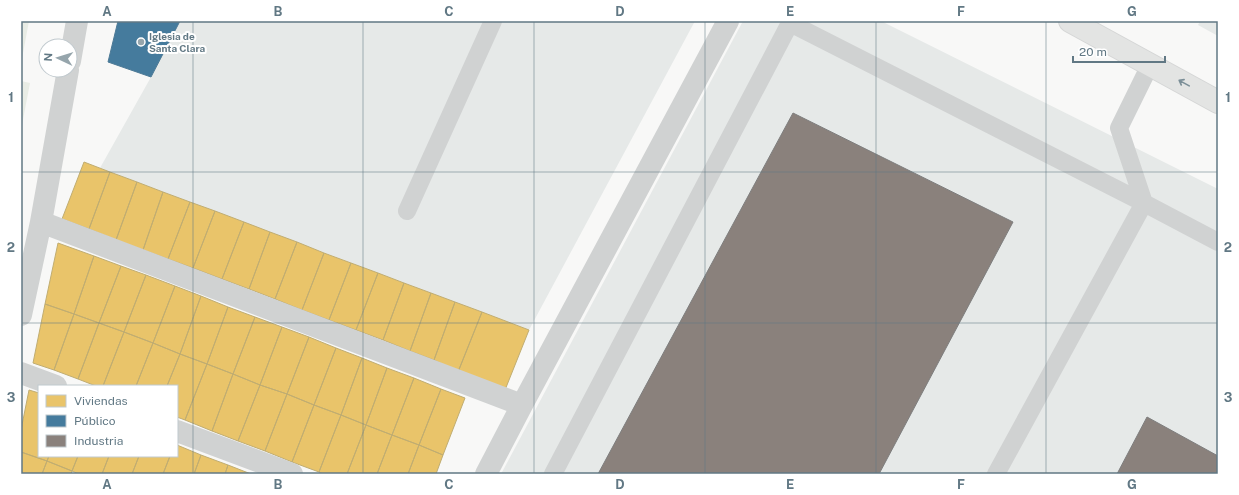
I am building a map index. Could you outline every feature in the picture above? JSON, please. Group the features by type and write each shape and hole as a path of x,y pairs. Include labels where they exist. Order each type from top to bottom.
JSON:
{"main road":[{"path":"1070,21 1218,102"}],"street":[{"path":"74,38 77,21"},
{"path":"486,474 728,21"},
{"path":"21,315 41,222 67,78"},
{"path":"41,222 522,405"},
{"path":"21,373 53,385"},
{"path":"178,431 292,474"}],"lane":[{"path":"407,211 493,21"},
{"path":"553,474 790,23 1218,242"},
{"path":"996,474 1144,203 1119,128 1150,65"}],"shaded area":[{"path":"21,21 29,21 21,64"},
{"path":"180,21 695,21 529,330 100,168 151,77"},
{"path":"743,21 881,21 1218,189 1218,474 501,474"},
{"path":"1200,21 1218,21 1218,36 1198,25"},
{"path":"21,81 30,83 21,130"}],"building: Viviendas":[{"path":"84,162 110,172 89,229 62,219"},
{"path":"110,172 137,182 116,240 89,229"},
{"path":"137,182 163,192 143,250 116,240"},
{"path":"163,192 190,202 168,259 143,250"},
{"path":"190,202 215,211 193,268 168,259"},
{"path":"215,211 244,222 222,279 193,268"},
{"path":"244,222 270,232 249,289 222,279"},
{"path":"270,232 297,242 275,299 249,289"},
{"path":"297,242 324,253 302,310 275,299"},
{"path":"58,243 94,256 74,314 45,304"},
{"path":"324,253 351,263 329,320 302,310"},
{"path":"94,256 121,266 99,323 74,314"},
{"path":"351,263 378,273 356,330 329,320"},
{"path":"121,266 146,275 124,332 99,323"},
{"path":"378,273 404,283 383,340 356,330"},
{"path":"146,275 175,286 153,343 124,332"},
{"path":"404,283 431,293 410,351 383,340"},
{"path":"175,286 201,296 180,354 153,343"},
{"path":"431,293 455,302 434,360 410,351"},
{"path":"201,296 228,307 207,364 180,354"},
{"path":"455,302 482,312 458,372 434,360"},
{"path":"45,304 74,314 54,370 33,363"},
{"path":"228,307 255,317 233,374 207,364"},
{"path":"482,312 529,330 505,390 458,372"},
{"path":"74,314 99,323 78,379 54,370"},
{"path":"255,317 282,327 260,385 233,374"},
{"path":"99,323 124,332 103,385 93,385 78,379"},
{"path":"282,327 309,337 287,394 260,385"},
{"path":"124,332 153,343 136,385 103,385"},
{"path":"309,337 336,348 314,405 287,394"},
{"path":"153,343 180,354 167,385 136,385"},
{"path":"336,348 362,358 341,415 314,405"},
{"path":"180,354 207,364 185,420 178,417 178,385 167,385"},
{"path":"362,358 387,368 366,425 341,415"},
{"path":"207,364 233,374 212,431 185,420"},
{"path":"387,368 414,378 392,435 366,425"},
{"path":"233,374 260,385 238,441 212,431"},
{"path":"414,378 441,389 419,445 392,435"},
{"path":"260,385 287,394 265,451 238,441"},
{"path":"441,389 465,398 443,455 419,445"},
{"path":"29,390 38,393 38,457 49,457 47,461 21,452 21,430"},
{"path":"287,394 314,405 292,462 265,451"},
{"path":"314,405 341,415 319,472 292,462"},
{"path":"341,415 366,425 347,474 323,474 319,472"},
{"path":"366,425 392,435 377,474 347,474"},
{"path":"392,435 419,445 408,474 377,474"},
{"path":"178,445 201,455 194,474 163,474 170,457 178,457"},
{"path":"419,445 443,455 436,474 408,474"},
{"path":"21,452 47,461 42,474 21,474"},
{"path":"201,455 228,465 225,474 194,474"},
{"path":"49,457 78,457 72,471 47,461"},
{"path":"78,457 109,457 102,474 79,474 72,471"},
{"path":"109,457 139,457 132,474 102,474"},
{"path":"139,457 170,457 163,474 132,474"},
{"path":"47,461 72,471 71,474 42,474"},
{"path":"228,465 251,474 225,474"}],"building: Público":[{"name":"Iglesia de Santa Clara","path":"118,21 180,21 151,77 108,62"}],"building: Industria":[{"path":"793,113 1013,222 879,474 598,474"},
{"path":"1147,417 1218,456 1218,474 1117,474"}],"place":[{"name":"Iglesia de Santa Clara","path":"141,42"}]}
